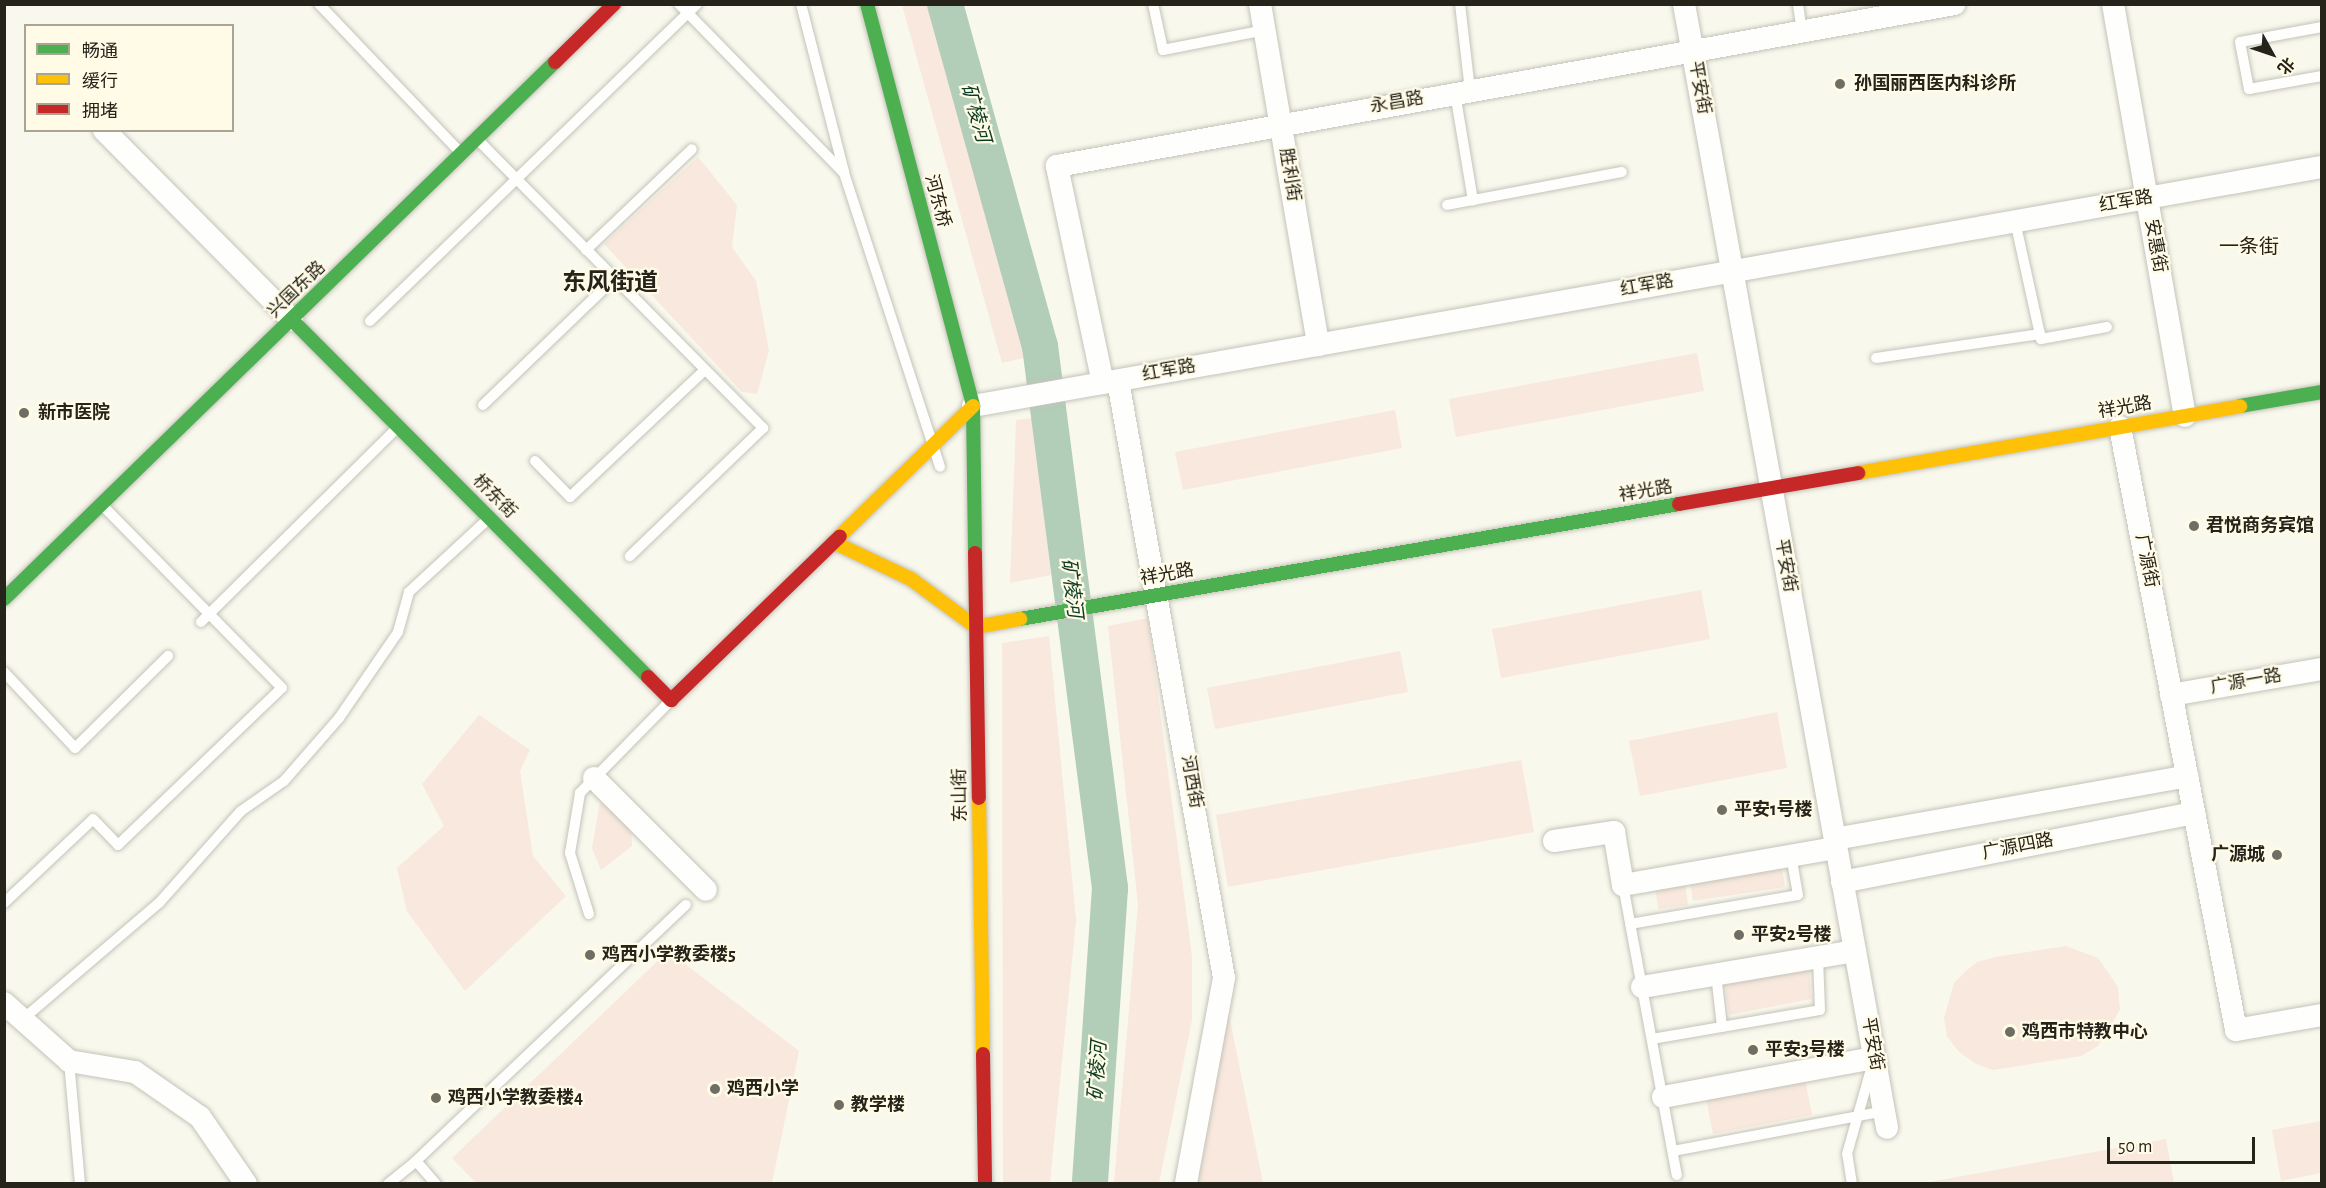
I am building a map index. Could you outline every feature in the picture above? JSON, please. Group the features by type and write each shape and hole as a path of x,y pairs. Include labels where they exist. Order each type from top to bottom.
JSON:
{"street":[{"name":"兴国东路","path":"4,600 614,4"},
{"name":"河东桥","path":"867,4 982,405"},
{"name":"胜利街","path":"1260,4 1318,345"},
{"name":"平安街","path":"1684,4 1885,1119"},
{"name":"永昌路","path":"1112,382 1057,166 1802,32 1922,7 1955,4"},
{"name":"安惠街","path":"2112,4 2185,416"},
{"path":"107,132 291,320"},
{"name":"红军路","path":"982,405 2322,167"},
{"name":"桥东街","path":"291,320 671,700"},
{"name":"河西街","path":"1112,382 1159,595 1224,978 1186,1184"},
{"name":"祥光路","path":"976,627 2322,392"},
{"path":"671,700 933,446 982,405"},
{"name":"东山街","path":"982,405 976,627 985,1184"},
{"name":"广源街","path":"2120,427 2236,1030 2322,1015"},
{"path":"833,542 910,579 976,627"},
{"name":"广源一路","path":"2171,695 2322,669"},
{"path":"1554,842 1614,832 1623,885 1791,856 1835,844 2187,776"},
{"path":"594,778 706,890"},
{"name":"广源四路","path":"1842,882 2194,813"},
{"path":"1642,987 1855,951"},
{"path":"4,1003 69,1061 135,1072 191,1110 200,1117 246,1184"},
{"path":"1663,1097 1874,1058"}],"lane":[{"path":"320,4 463,154"},
{"path":"679,4 844,173"},
{"path":"370,321 697,4"},
{"path":"801,4 844,173 940,467"},
{"path":"1153,4 1163,51 1265,30"},
{"path":"1460,4 1462,92 1473,200"},
{"path":"1798,4 1802,32"},
{"path":"2322,27 2240,42 2249,89 2322,76"},
{"path":"477,139 763,428 630,556"},
{"path":"586,250 692,149"},
{"path":"1447,205 1622,172"},
{"path":"2015,221 2041,339 2107,327"},
{"path":"483,405 615,278"},
{"path":"1876,358 2040,334"},
{"path":"535,461 570,497 705,370"},
{"path":"201,622 398,427"},
{"path":"4,903 93,819 118,845 282,688 102,504"},
{"path":"23,1019 159,903 242,811 284,781 339,718 398,632 409,592 489,518"},
{"path":"4,672 75,748 168,656"},
{"path":"589,914 570,853 580,793 671,700"},
{"path":"1630,924 1798,895 1791,856"},
{"path":"1623,885 1677,1175"},
{"path":"387,1184 416,1161 686,905"},
{"path":"1652,1039 1820,1010 1818,957"},
{"path":"1716,974 1722,1027"},
{"path":"1852,1184 1847,1154 1874,1058"},
{"path":"69,1061 80,1184"},
{"path":"1673,1151 1858,1116 1885,1119"},
{"path":"416,1161 436,1184"}],"shaded area":[{"path":"902,5 928,5 1027,357 1002,363"},
{"path":"698,157 737,205 732,247 756,281 769,351 757,394 742,392 604,244"},
{"path":"1697,353 1704,391 1456,437 1449,399"},
{"path":"1395,410 1402,448 1183,490 1175,452"},
{"path":"1033,418 1051,575 1010,583 1016,420"},
{"path":"1701,590 1710,639 1501,678 1492,629"},
{"path":"1148,618 1192,957 1192,1020 1159,1183 1114,1183 1138,904 1108,626"},
{"path":"1049,636 1076,920 1050,1183 1003,1183 1002,643"},
{"path":"1400,651 1408,692 1215,729 1207,688"},
{"path":"1777,712 1787,768 1640,796 1629,741"},
{"path":"479,715 530,750 520,771 533,856 566,896 465,991 407,911 397,868 444,826 422,784"},
{"path":"1521,760 1534,832 1228,887 1216,815"},
{"path":"600,802 631,827 632,846 601,870 592,848"},
{"path":"1782,867 1785,887 1693,901 1690,882"},
{"path":"1685,883 1688,905 1658,909 1655,886"},
{"path":"2066,946 2098,958 2118,987 2120,1010 2098,1046 2081,1056 1993,1070 1976,1064 1958,1051 1947,1036 1944,1018 1954,983 1966,971 1977,962 1996,957"},
{"path":"668,951 799,1051 772,1183 476,1183 452,1158"},
{"path":"1809,968 1811,999 1729,1015 1725,982"},
{"path":"1228,1010 1263,1183 1192,1183"},
{"path":"1805,1079 1812,1115 1713,1134 1706,1098"},
{"path":"2321,1121 2321,1173 2281,1181 2272,1130"},
{"path":"2166,1139 2174,1183 1924,1183"}],"waterway":[{"name":"矿棱河","path":"945,4 1040,346 1110,888 1090,1184"}],"traffic: fast":[{"path":"867,4 973,406 975,553"},
{"path":"4,599 555,62"},
{"path":"292,320 648,677"},
{"path":"2240,406 2322,392"},
{"path":"1020,619 1679,504"}],"traffic: slow":[{"path":"840,536 973,406"},
{"path":"1858,473 2240,406"},
{"path":"833,542 911,579 976,627 1020,619"},
{"path":"979,798 983,1054"}],"traffic: jam":[{"path":"555,62 614,4"},
{"path":"1679,504 1858,473"},
{"path":"648,677 671,700 840,536"},
{"path":"975,553 979,798"},
{"path":"983,1054 985,1184"}],"place":[{"name":"孙国丽西医内科诊所","path":"1840,84"},
{"name":"新市医院","path":"24,413"},
{"name":"君悦商务宾馆","path":"2194,526"},
{"name":"平安1号楼","path":"1722,810"},
{"name":"广源城","path":"2277,855"},
{"name":"平安2号楼","path":"1739,935"},
{"name":"鸡西小学教委楼5","path":"590,955"},
{"name":"鸡西市特教中心","path":"2010,1032"},
{"name":"平安3号楼","path":"1753,1050"},
{"name":"鸡西小学","path":"715,1089"},
{"name":"鸡西小学教委楼4","path":"436,1098"},
{"name":"教学楼","path":"839,1105"}],"district":[{"name":"一条街","path":"2249,247"},
{"name":"东风街道","path":"610,284"}]}
